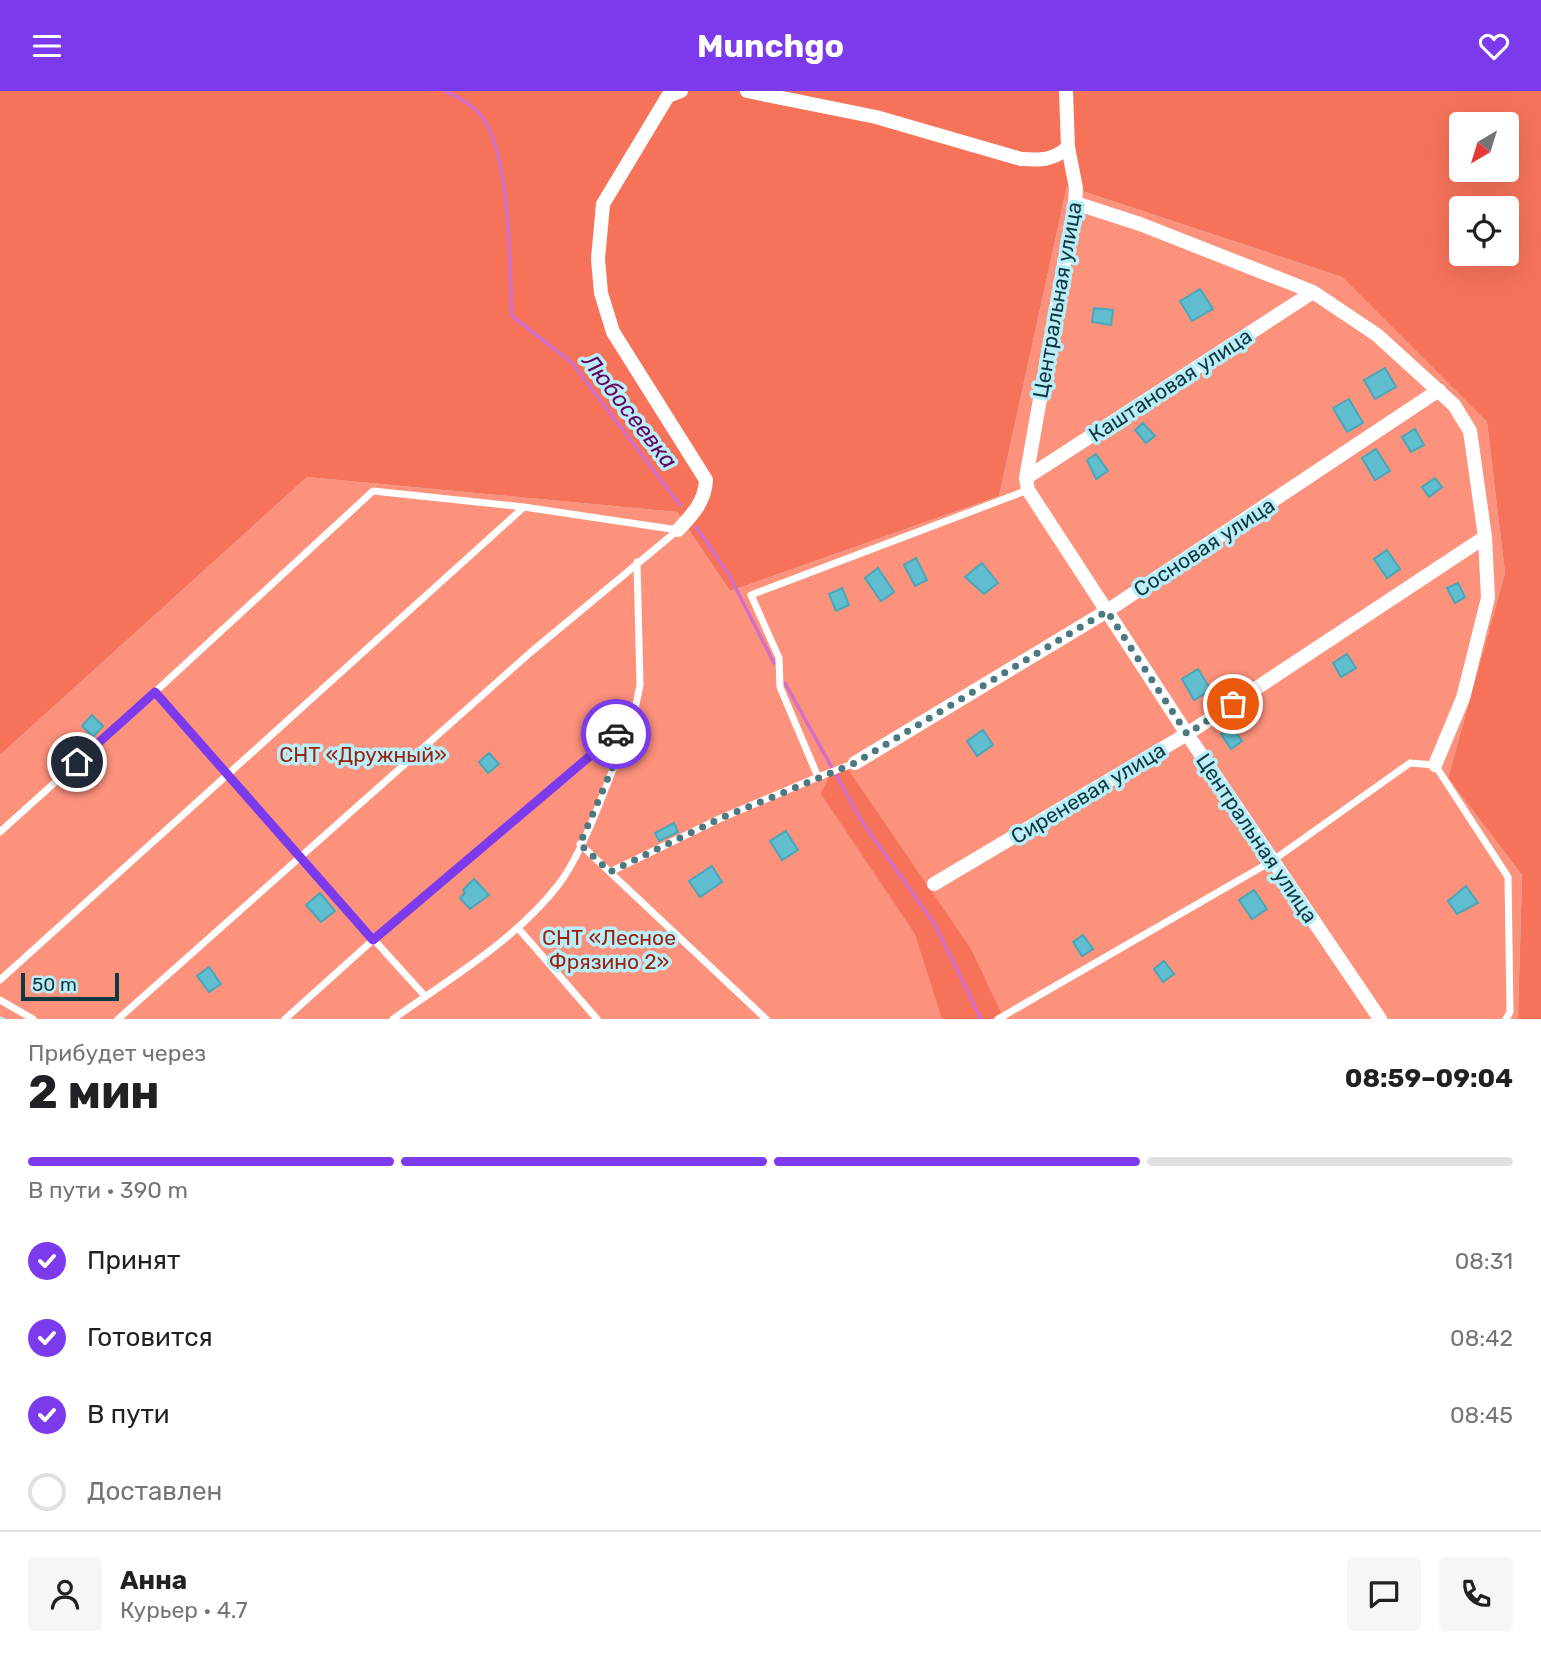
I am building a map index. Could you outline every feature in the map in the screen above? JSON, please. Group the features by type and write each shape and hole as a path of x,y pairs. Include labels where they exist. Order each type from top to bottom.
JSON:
{"street":[{"path":"678,530 697,509 706,493 706,481 613,332 601,293 598,259 603,204 668,96 681,91"},
{"path":"747,91 876,117 1021,159 1045,161 1059,156 1068,147"},
{"path":"1066,91 1068,147 1076,195 1140,224 1313,292 1377,335 1440,390 1454,404 1470,431 1485,537 1488,598 1463,698 1434,765"},
{"name":"Центральная улица","path":"1076,195 1027,484 1187,734 1380,1019"},
{"name":"Каштановая улица","path":"1027,484 1313,292"},
{"name":"Сосновая улица","path":"855,763 1107,611 1440,390"},
{"name":"Сиреневая улица","path":"934,884 1187,734 1485,537"}],"lane":[{"path":"818,777 780,687 779,658 751,595 1027,484"},
{"path":"0,832 373,491 524,507 678,530"},
{"path":"0,980 524,507"},
{"path":"118,1019 531,652 678,530"},
{"path":"393,1019 518,928 559,883 580,844 633,719 640,685 637,562"},
{"path":"155,692 300,859 425,996"},
{"path":"285,1019 373,940 633,719"},
{"path":"610,872 719,819 855,763"},
{"path":"998,1019 1272,861 1410,763 1434,765 1508,877 1510,1012 1506,1019"},
{"path":"580,844 766,1019"},
{"path":"518,928 597,1019"},
{"path":"0,1000 33,1019"}],"green space":[{"path":"1067,186 1342,277 1487,422 1505,573 1448,778 1522,875 1518,1019 6,1019 0,1016 0,755 307,477 677,512 730,591 999,496"}],"shaded area":[{"path":"0,91 1541,91 1541,1019 1518,1019 1522,875 1448,778 1505,573 1487,422 1342,277 1067,186 999,496 730,591 677,512 307,477 0,755"},
{"path":"847,768 971,949 1004,1019 942,1019 915,934 821,794 829,776"}],"building":[{"path":"1200,289 1213,309 1192,321 1180,301"},
{"path":"1094,308 1113,310 1111,325 1092,322"},
{"path":"1385,368 1396,387 1375,399 1364,380"},
{"path":"1349,399 1363,423 1347,432 1333,408"},
{"path":"1143,423 1155,436 1146,443 1135,430"},
{"path":"1415,429 1424,445 1411,452 1402,437"},
{"path":"1376,449 1390,471 1375,480 1362,458"},
{"path":"1096,454 1108,471 1096,479 1087,460"},
{"path":"1435,478 1442,487 1429,497 1422,487"},
{"path":"1387,550 1400,569 1387,578 1374,559"},
{"path":"916,558 927,580 915,586 904,565"},
{"path":"982,563 998,583 984,594 965,577"},
{"path":"878,568 894,592 881,601 865,578"},
{"path":"1458,583 1465,597 1455,603 1447,588"},
{"path":"842,588 849,605 836,611 829,594"},
{"path":"1347,654 1356,668 1341,677 1333,663"},
{"path":"1198,669 1211,690 1194,700 1182,679"},
{"path":"92,715 103,726 93,737 82,726"},
{"path":"1232,727 1242,741 1231,749 1221,734"},
{"path":"983,730 993,745 977,756 967,741"},
{"path":"489,753 499,764 488,773 479,762"},
{"path":"674,823 678,832 659,841 655,833"},
{"path":"786,831 798,850 782,860 770,841"},
{"path":"712,866 722,882 700,897 689,881"},
{"path":"474,879 489,895 470,909 460,898 465,893 463,890"},
{"path":"1466,886 1478,903 1457,914 1448,901"},
{"path":"1254,890 1267,909 1252,919 1239,900"},
{"path":"320,893 335,911 321,922 306,905"},
{"path":"1083,935 1093,949 1082,956 1073,942"},
{"path":"1164,961 1174,974 1163,982 1154,969"},
{"path":"209,967 221,984 209,992 197,976"}],"waterway":[{"name":"Любосеевка","path":"445,91 477,111 497,150 503,178 509,239 512,316 571,362 680,505"},
{"name":"Любосеевка","path":"696,527 728,573 774,663"},
{"name":"Любосеевка","path":"785,683 861,820 935,925 981,1019"}],"way so far":[{"path":"616,734 633,719 580,844 610,872 719,819 855,763 1107,611 1187,734 1233,704"}],"route":[{"path":"77,762 155,692 373,940 616,734"}],"park label":[{"name":"СНТ «Дружный»","path":"363,754"},
{"name":"СНТ «Лесное Фрязино 2»","path":"609,949"}]}
